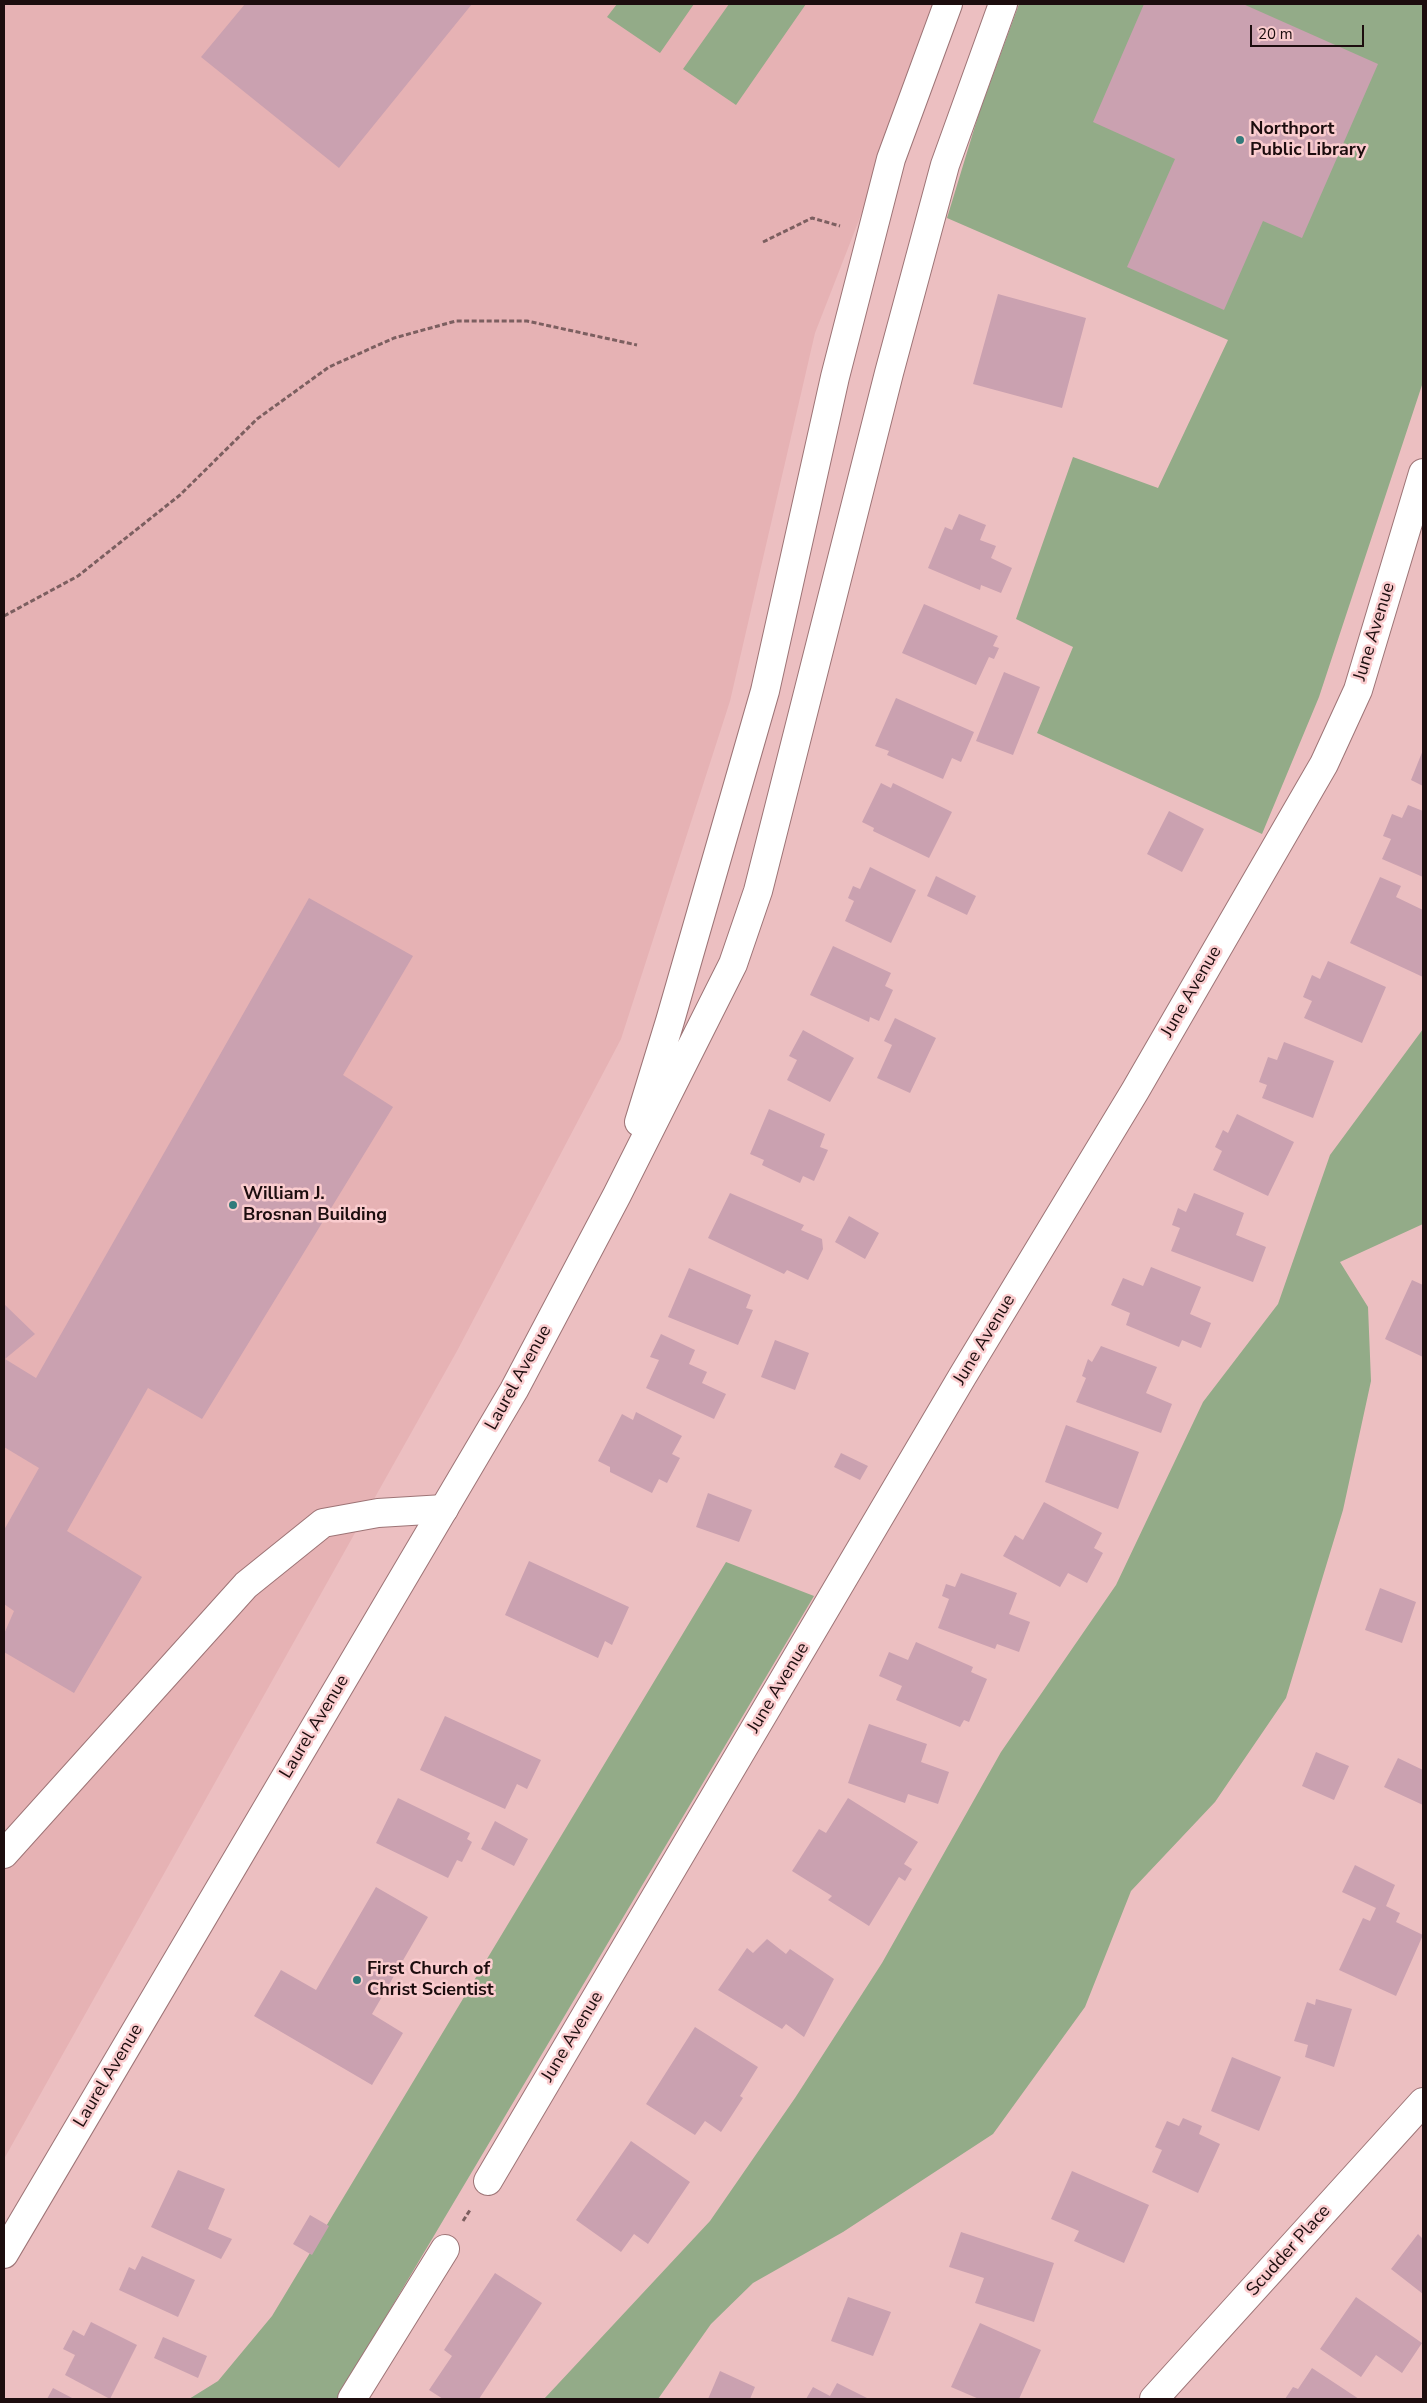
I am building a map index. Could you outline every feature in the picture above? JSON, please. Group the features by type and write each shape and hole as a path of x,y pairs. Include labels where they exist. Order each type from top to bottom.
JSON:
{"main road":[{"path":"617,1195 670,1021 765,691 835,377 891,159 948,4"},
{"path":"617,1195 733,964 758,891 889,372 945,165 1003,4"},
{"name":"June Avenue","path":"488,2180 952,1394 1135,1091 1324,764 1358,690 1423,473"},
{"name":"Laurel Avenue","path":"4,2254 514,1390 617,1195"},
{"path":"4,1854 246,1584 323,1523 378,1513 444,1509"},
{"name":"Scudder Place","path":"1154,2399 1423,2102"},
{"path":"352,2399 446,2249"}],"path":[{"path":"762,242 812,218 846,227"},
{"path":"4,616 78,576 180,495 257,419 329,367 394,338 456,321 527,321 637,345"},
{"path":"446,2249 488,2180"}],"shaded area":[{"path":"4,4 943,4 815,333 730,701 621,1039 457,1351 4,2159"}],"green space":[{"path":"617,4 694,4 660,53 607,17"},
{"path":"729,4 806,4 736,105 683,69"},
{"path":"1019,4 1423,4 1423,382 1319,697 1262,834 1037,733 1073,647 1016,619 1073,457 1158,488 1228,340 947,218 979,113"},
{"path":"1423,1029 1423,1224 1340,1262 1368,1307 1371,1381 1343,1510 1286,1698 1215,1802 1131,1891 1085,2007 993,2134 843,2232 753,2283 711,2324 658,2399 544,2399 710,2221 795,2098 882,1963 1001,1752 1116,1585 1203,1402 1278,1304 1330,1155"},
{"path":"726,1562 814,1596 337,2399 189,2399 218,2381 272,2316"}],"building":[{"path":"245,4 472,4 339,168 201,57"},
{"name":"Northport Public Library","path":"1144,4 1243,4 1378,64 1302,238 1263,221 1224,310 1127,267 1175,159 1093,122"},
{"path":"998,294 1086,318 1062,408 973,384"},
{"path":"959,514 986,525 980,540 996,546 991,558 1012,568 1001,593 981,585 980,590 928,568 945,527 952,530"},
{"path":"924,604 998,636 993,646 999,648 994,659 989,657 976,685 902,653"},
{"path":"1004,672 1040,687 1013,755 976,741"},
{"path":"896,698 974,732 961,762 952,758 943,779 887,755 889,751 875,746"},
{"path":"1423,750 1423,786 1411,780"},
{"path":"881,783 891,788 893,783 952,812 929,858 873,831 874,828 862,822"},
{"path":"1408,805 1423,811 1423,877 1382,859 1391,839 1383,836 1392,814 1402,818"},
{"path":"1169,811 1204,829 1182,872 1147,854"},
{"path":"870,867 916,890 891,943 845,921 854,901 848,898 853,886 860,889"},
{"path":"936,876 976,896 967,915 927,896"},
{"path":"1380,877 1401,886 1396,897 1423,910 1423,977 1350,943"},
{"name":"William J. Brosnan Building","path":"309,898 413,956 343,1075 393,1107 202,1419 148,1388 67,1531 142,1577 74,1693 4,1652 4,1634 14,1611 4,1604 4,1530 39,1468 4,1447 4,1304 35,1334 5,1359 36,1378"},
{"path":"833,946 891,973 885,986 893,990 879,1021 870,1017 869,1022 810,995"},
{"path":"1328,961 1386,987 1362,1043 1304,1018 1312,1001 1303,997 1312,975 1320,979"},
{"path":"895,1018 936,1038 910,1093 877,1078 892,1045 884,1041"},
{"path":"803,1030 854,1058 830,1102 787,1080 797,1060 789,1056"},
{"path":"1284,1042 1334,1061 1313,1118 1262,1098 1267,1085 1259,1082 1268,1057 1277,1060"},
{"path":"769,1109 825,1134 820,1147 828,1150 814,1181 803,1176 800,1183 762,1165 764,1160 750,1154"},
{"path":"1237,1114 1294,1142 1268,1196 1213,1170 1222,1151 1215,1147 1223,1130 1228,1133"},
{"path":"730,1193 804,1225 801,1230 822,1239 823,1249 808,1280 787,1270 784,1274 708,1238"},
{"path":"1194,1193 1244,1213 1236,1235 1266,1247 1253,1282 1171,1251 1180,1228 1172,1225 1178,1208 1186,1212"},
{"path":"849,1216 879,1233 865,1259 835,1242"},
{"path":"1151,1267 1201,1287 1190,1314 1211,1323 1201,1348 1182,1340 1179,1347 1126,1325 1130,1313 1111,1305 1123,1278 1143,1286"},
{"path":"689,1268 751,1295 746,1308 753,1310 738,1345 668,1317"},
{"path":"1412,1280 1423,1285 1423,1357 1385,1339"},
{"path":"661,1334 695,1350 689,1364 707,1372 702,1383 726,1394 714,1419 646,1388 659,1360 650,1357"},
{"path":"775,1340 809,1353 795,1390 761,1377"},
{"path":"1101,1346 1157,1367 1146,1393 1172,1404 1161,1433 1076,1402 1086,1378 1082,1376 1088,1359 1092,1362"},
{"path":"636,1412 682,1436 672,1454 680,1458 667,1483 659,1479 652,1493 610,1472 610,1467 598,1461 622,1414 633,1420"},
{"path":"1066,1425 1139,1452 1118,1509 1045,1482"},
{"path":"841,1453 868,1466 860,1480 834,1467"},
{"path":"708,1493 752,1510 739,1542 696,1527"},
{"path":"1044,1502 1102,1533 1094,1548 1103,1553 1087,1583 1068,1573 1060,1587 1003,1556 1015,1535 1023,1540"},
{"path":"529,1561 629,1607 612,1645 605,1641 598,1658 505,1615"},
{"path":"961,1573 1017,1593 1009,1614 1030,1622 1019,1652 997,1644 995,1649 938,1628 949,1599 942,1596 946,1584 955,1587"},
{"path":"1380,1588 1416,1602 1402,1643 1365,1630"},
{"path":"916,1642 973,1667 971,1672 987,1679 969,1722 964,1720 960,1727 896,1700 902,1686 879,1676 889,1652 908,1660"},
{"path":"445,1716 541,1760 527,1789 517,1784 505,1809 420,1770"},
{"path":"869,1724 927,1744 921,1762 949,1772 938,1804 908,1794 905,1803 848,1783"},
{"path":"1316,1752 1349,1766 1334,1800 1302,1786"},
{"path":"1398,1758 1423,1770 1423,1805 1384,1787"},
{"path":"398,1798 470,1833 467,1839 472,1842 462,1862 457,1860 448,1878 376,1843"},
{"path":"848,1798 918,1842 904,1864 912,1869 905,1881 899,1877 869,1926 828,1900 832,1896 792,1871 819,1829 826,1833"},
{"path":"495,1821 528,1839 514,1866 481,1849"},
{"path":"1355,1865 1395,1885 1386,1906 1400,1913 1396,1922 1423,1935 1396,1996 1339,1970 1363,1918 1370,1921 1376,1908 1342,1892"},
{"name":"First Church of Christ Scientist","path":"376,1887 428,1917 372,2014 403,2033 372,2085 254,2016 281,1970 316,1990"},
{"path":"767,1939 786,1954 790,1949 834,1979 804,2037 786,2024 782,2029 718,1990 747,1948 753,1953"},
{"path":"1316,1999 1352,2009 1334,2067 1305,2057 1308,2045 1294,2041 1307,2002 1315,2005"},
{"path":"695,2027 758,2067 740,2096 743,2098 721,2132 705,2121 695,2135 646,2104"},
{"path":"1232,2057 1281,2077 1259,2131 1211,2111"},
{"path":"1183,2118 1202,2126 1199,2134 1220,2144 1198,2193 1152,2172 1162,2150 1155,2147 1167,2121 1179,2126"},
{"path":"631,2141 690,2182 648,2244 634,2234 621,2252 576,2220"},
{"path":"178,2170 225,2189 208,2229 232,2239 221,2259 151,2227"},
{"path":"1072,2171 1149,2205 1124,2263 1074,2241 1079,2231 1051,2219"},
{"path":"310,2215 329,2226 312,2255 293,2244"},
{"path":"961,2232 1054,2263 1034,2322 975,2303 984,2278 949,2267"},
{"path":"1418,2234 1423,2239 1423,2294 1391,2269"},
{"path":"142,2256 195,2280 178,2317 119,2290 129,2267 135,2270"},
{"path":"495,2273 542,2303 479,2399 443,2399 429,2390 452,2356 444,2350"},
{"path":"848,2297 891,2312 873,2356 831,2341"},
{"path":"1356,2297 1422,2343 1402,2373 1376,2355 1361,2377 1320,2349"},
{"path":"91,2322 137,2345 110,2399 65,2375 75,2355 63,2349 73,2330 84,2336"},
{"path":"980,2323 1041,2350 1019,2399 979,2399 951,2387"},
{"path":"163,2337 207,2356 198,2378 154,2358"},
{"path":"1312,2368 1359,2399 1285,2399 1293,2387 1298,2389"},
{"path":"720,2371 755,2387 750,2399 708,2399"},
{"path":"837,2383 869,2399 806,2399 813,2387 830,2396"},
{"path":"53,2388 74,2399 47,2399"}],"place":[{"name":"Northport Public Library","path":"1240,140"},
{"name":"William J. Brosnan Building","path":"233,1205"},
{"name":"First Church of Christ Scientist","path":"357,1980"}]}
